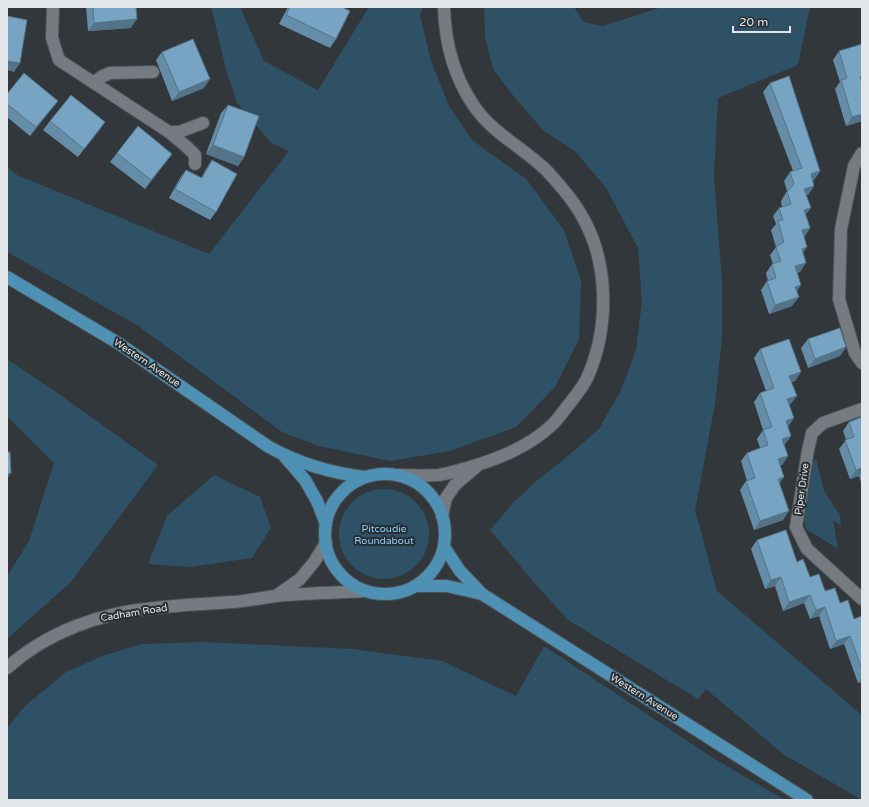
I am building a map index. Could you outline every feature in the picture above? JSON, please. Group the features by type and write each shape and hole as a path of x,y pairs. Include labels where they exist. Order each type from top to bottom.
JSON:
{"main road":[{"name":"Western Avenue","path":"7,277 118,343 269,447 283,455"},
{"path":"283,455 338,474 365,477 382,474 399,476 418,484 433,498 442,516 445,531 444,547 438,563 432,572 415,586 400,593 383,594 366,591 351,584 339,573 330,559 326,543 326,524 331,509 339,495 351,485 365,477"},
{"path":"283,455 305,480 317,501 326,524"},
{"name":"Western Avenue","path":"444,547 460,571 482,594 807,800"},
{"name":"Western Avenue","path":"415,586 447,586 482,594"}],"street":[{"path":"53,7 52,38 59,60 110,95 169,132 195,155 195,164"},
{"path":"399,476 440,475 480,464 515,451 536,438 554,423 573,400 588,378 597,351 602,323 604,298 600,269 594,243 583,218 566,193 546,171 490,125 474,106 458,78 449,46 444,18 444,7"},
{"path":"94,84 101,77 110,73 153,72"},
{"path":"169,132 179,132 203,123"},
{"path":"862,153 854,166 841,229 839,299 855,353 862,363"},
{"name":"Piper Drive","path":"862,409 823,423 812,433 796,527 807,548 862,599"},
{"path":"442,516 446,498 455,485 480,464"},
{"name":"Cadham Road","path":"275,596 300,579 314,562 326,543"},
{"name":"Cadham Road","path":"7,668 19,658 63,632 91,620 153,608 253,600 275,596 366,591"}],"green space":[{"path":"211,7 240,7 264,61 318,90 369,7 423,7 420,15 431,61 449,106 472,140 526,179 564,230 581,281 579,339 555,387 516,427 450,451 390,461 319,446 282,432 137,325 7,252 7,167 17,175 209,254 289,151 271,143 237,103 226,69"},
{"path":"484,7 574,7 584,22 603,26 662,7 810,7 798,65 718,98 714,176 722,282 722,338 715,404 695,510 717,591 862,715 862,800 783,754 706,689 698,699 568,620 490,530 512,504 535,482 599,429 621,390 636,350 642,302 638,248 606,188 576,152 544,131 515,98 493,69 485,37"},
{"path":"7,359 158,465 71,582 7,639 7,576 29,541 54,463 7,416"},
{"path":"816,459 824,491 840,515 841,526 833,520 838,549 806,529 804,517 812,463"},
{"path":"214,475 260,497 271,528 252,558 190,567 148,564 167,516"},
{"name":"Pitcoudie Roundabout","path":"384,489 401,493 416,502 425,517 429,534 425,551 416,566 401,575 384,579 367,575 352,566 343,551 339,534 343,517 352,502 367,493"},
{"path":"205,642 353,649 442,661 516,696 544,646 713,758 785,800 7,800 7,728 25,706 66,672 102,656 142,644"}],"building":[{"path":"93,7 136,7 137,19 94,23"},
{"path":"290,7 342,7 350,11 336,39 286,15"},
{"path":"7,16 27,20 20,63 7,61"},
{"path":"193,39 210,79 179,92 162,52"},
{"path":"862,44 862,77 860,77 862,83 862,114 852,117 841,80 847,78 839,51"},
{"path":"24,73 58,101 36,127 7,104 7,94"},
{"path":"789,76 820,171 811,174 814,186 804,189 811,208 804,210 810,228 802,230 807,247 802,249 806,263 795,266 801,285 795,287 799,297 775,305 767,281 776,278 772,264 781,261 776,247 784,242 778,221 783,220 779,208 791,204 787,192 794,184 790,172 802,168 770,83"},
{"path":"71,95 105,122 84,149 50,121"},
{"path":"228,105 259,116 244,157 213,145"},
{"path":"138,126 172,154 151,180 117,153"},
{"path":"212,160 237,174 216,212 175,189 186,170 202,178"},
{"path":"840,328 846,347 815,359 808,339"},
{"path":"789,339 801,372 789,376 797,396 787,399 794,418 786,421 791,436 782,439 788,456 778,459 784,477 778,479 789,511 760,521 746,481 755,478 747,453 768,445 763,430 772,427 760,393 774,388 760,349"},
{"path":"862,417 862,468 856,470 845,440 854,437 849,422"},
{"path":"7,452 10,452 11,473 7,474"},
{"path":"786,530 797,562 803,559 810,577 819,574 825,591 835,588 840,603 848,600 854,619 862,616 862,669 850,636 836,641 825,607 816,610 810,595 789,602 781,577 771,580 757,540"}]}
